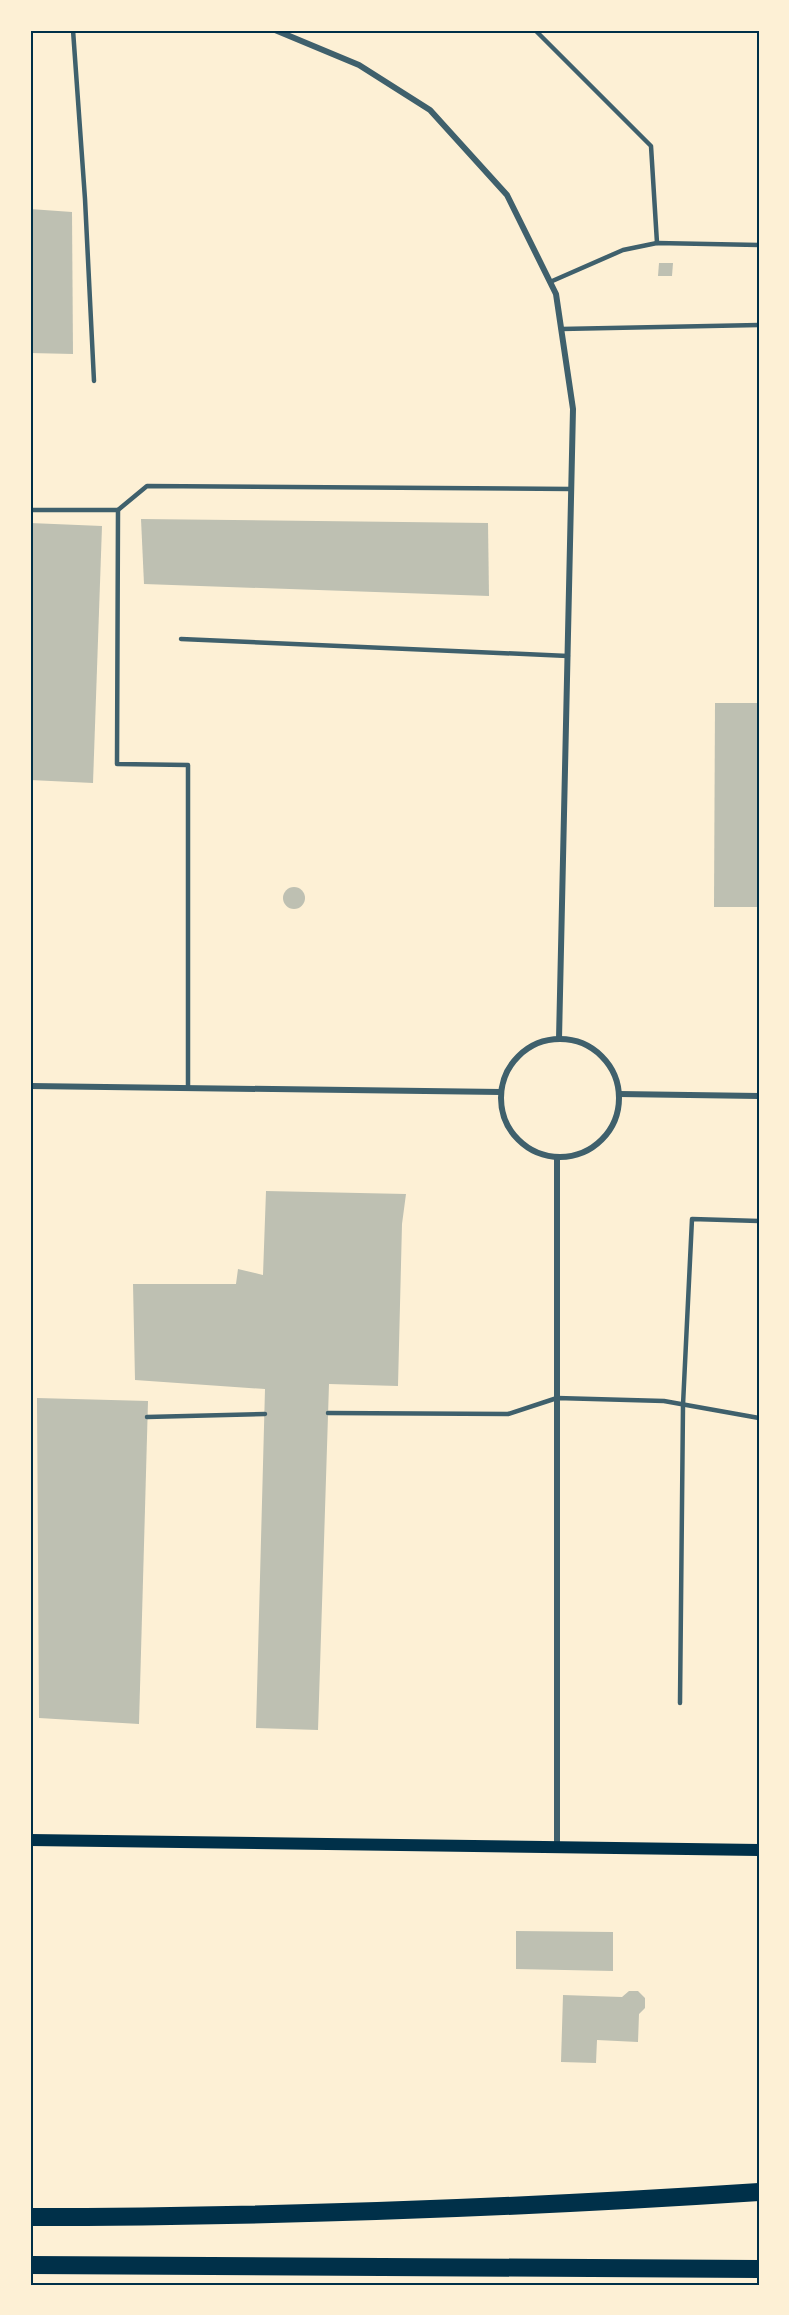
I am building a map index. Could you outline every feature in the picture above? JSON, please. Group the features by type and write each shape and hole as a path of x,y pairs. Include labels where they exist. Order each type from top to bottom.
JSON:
{"highway":[{"path":"30,2217 247,2216 562,2205 759,2192"},
{"path":"30,2265 759,2269"}],"main road":[{"path":"30,1840 759,1850"}],"street":[{"path":"275,30 359,65 430,110 507,195 556,294 573,409 558,1039"},
{"path":"558,1039 576,1041 593,1049 606,1061 615,1077 619,1094 618,1114 609,1132 595,1146 577,1155 557,1157 538,1153 523,1143 510,1129 503,1112 501,1092 505,1076 520,1055 542,1041 558,1039"},
{"path":"30,1086 501,1092"},
{"path":"619,1094 759,1096"},
{"path":"557,1157 557,1847"}],"lane":[{"path":"73,30 86,199 94,381"},
{"path":"535,30 651,146 657,243"},
{"path":"550,282 623,250 657,243 759,245"},
{"path":"561,329 759,325"},
{"path":"30,510 118,510 147,486 571,489"},
{"path":"118,510 117,764 188,765 188,1087"},
{"path":"181,639 568,656"},
{"path":"680,1703 682,1405 692,1219 759,1221"},
{"path":"328,1413 508,1414 557,1398 664,1401 759,1418"},
{"path":"147,1417 265,1414"}],"building":[{"path":"30,209 72,212 73,354 30,353"},
{"path":"659,263 673,263 672,276 658,276"},
{"path":"141,519 488,523 489,596 144,584"},
{"path":"30,523 102,526 93,783 30,780"},
{"path":"715,703 759,703 759,907 714,907"},
{"path":"294,887 302,890 305,898 302,906 294,909 286,906 283,898 286,890"},
{"path":"266,1191 406,1194 402,1224 398,1386 329,1384 318,1730 256,1728 265,1389 135,1380 133,1284 236,1284 238,1269 263,1275"},
{"path":"37,1398 148,1401 139,1724 39,1718"},
{"path":"516,1931 613,1932 613,1971 516,1969"},
{"path":"629,1991 638,1991 645,1998 645,2008 639,2014 638,2042 597,2040 596,2063 561,2062 563,1995 622,1997"}]}
